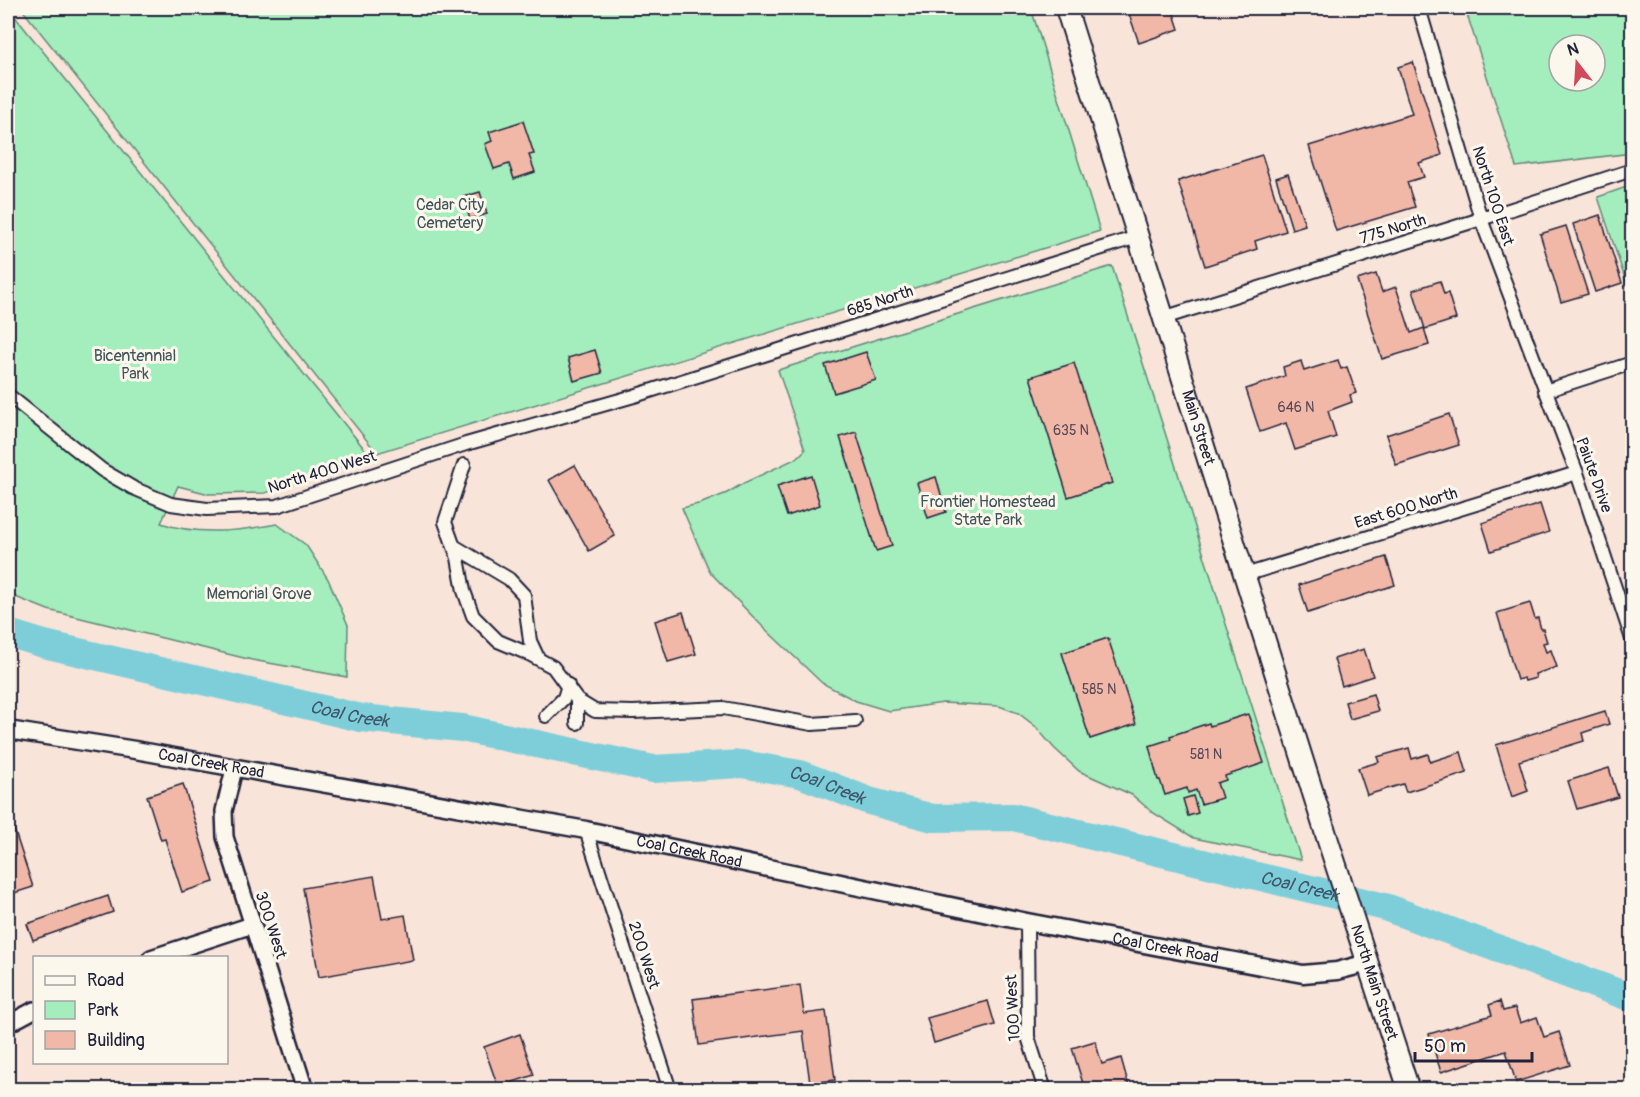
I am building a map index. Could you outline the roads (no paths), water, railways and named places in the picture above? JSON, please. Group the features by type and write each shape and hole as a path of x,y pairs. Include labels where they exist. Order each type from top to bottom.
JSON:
{"main road":[{"name":"Main Street","path":"1066,8 1330,846"},
{"name":"Coal Creek Road","path":"8,730 135,750 586,830 1027,922 1303,974 1337,971 1368,963"},
{"name":"North Main Street","path":"1330,846 1408,1086"}],"street":[{"name":"North 100 East","path":"1419,8 1481,219 1545,391"},
{"name":"775 North","path":"1163,318 1632,170"},
{"name":"685 North","path":"634,396 1137,237"},
{"path":"1545,391 1632,363"},
{"name":"Paiute Drive","path":"1545,391 1629,615 1632,639"},
{"name":"North 400 West","path":"8,395 102,470 133,488 171,504 207,509 277,506 466,444 634,396"},
{"path":"464,465 445,522 458,558 464,591 473,616 498,640 553,667 577,700 595,711 633,712 723,708 812,724 855,721"},
{"name":"East 600 North","path":"1245,576 1577,472"},
{"path":"454,546 509,579 524,595 530,641 538,658"},
{"path":"546,716 564,698 568,685"},
{"path":"577,700 577,723"},
{"name":"300 West","path":"234,768 224,811 225,837 305,1089"},
{"name":"200 West","path":"586,830 670,1089"},
{"name":"100 West","path":"1027,922 1029,1037 1045,1089"},
{"path":"154,956 252,925"},
{"path":"8,1024 33,1011"}],"waterway":[{"name":"Coal Creek","path":"8,633 44,644 361,718 462,728 653,769 742,764 800,774 869,801 933,818 1013,817 1385,907 1632,998"}],"park label":[{"name":"Cedar City Cemetery","path":"450,214"},
{"name":"Bicentennial Park","path":"135,365"},
{"name":"Frontier Homestead State Park","path":"988,511"},
{"name":"Memorial Grove","path":"259,594"}]}
